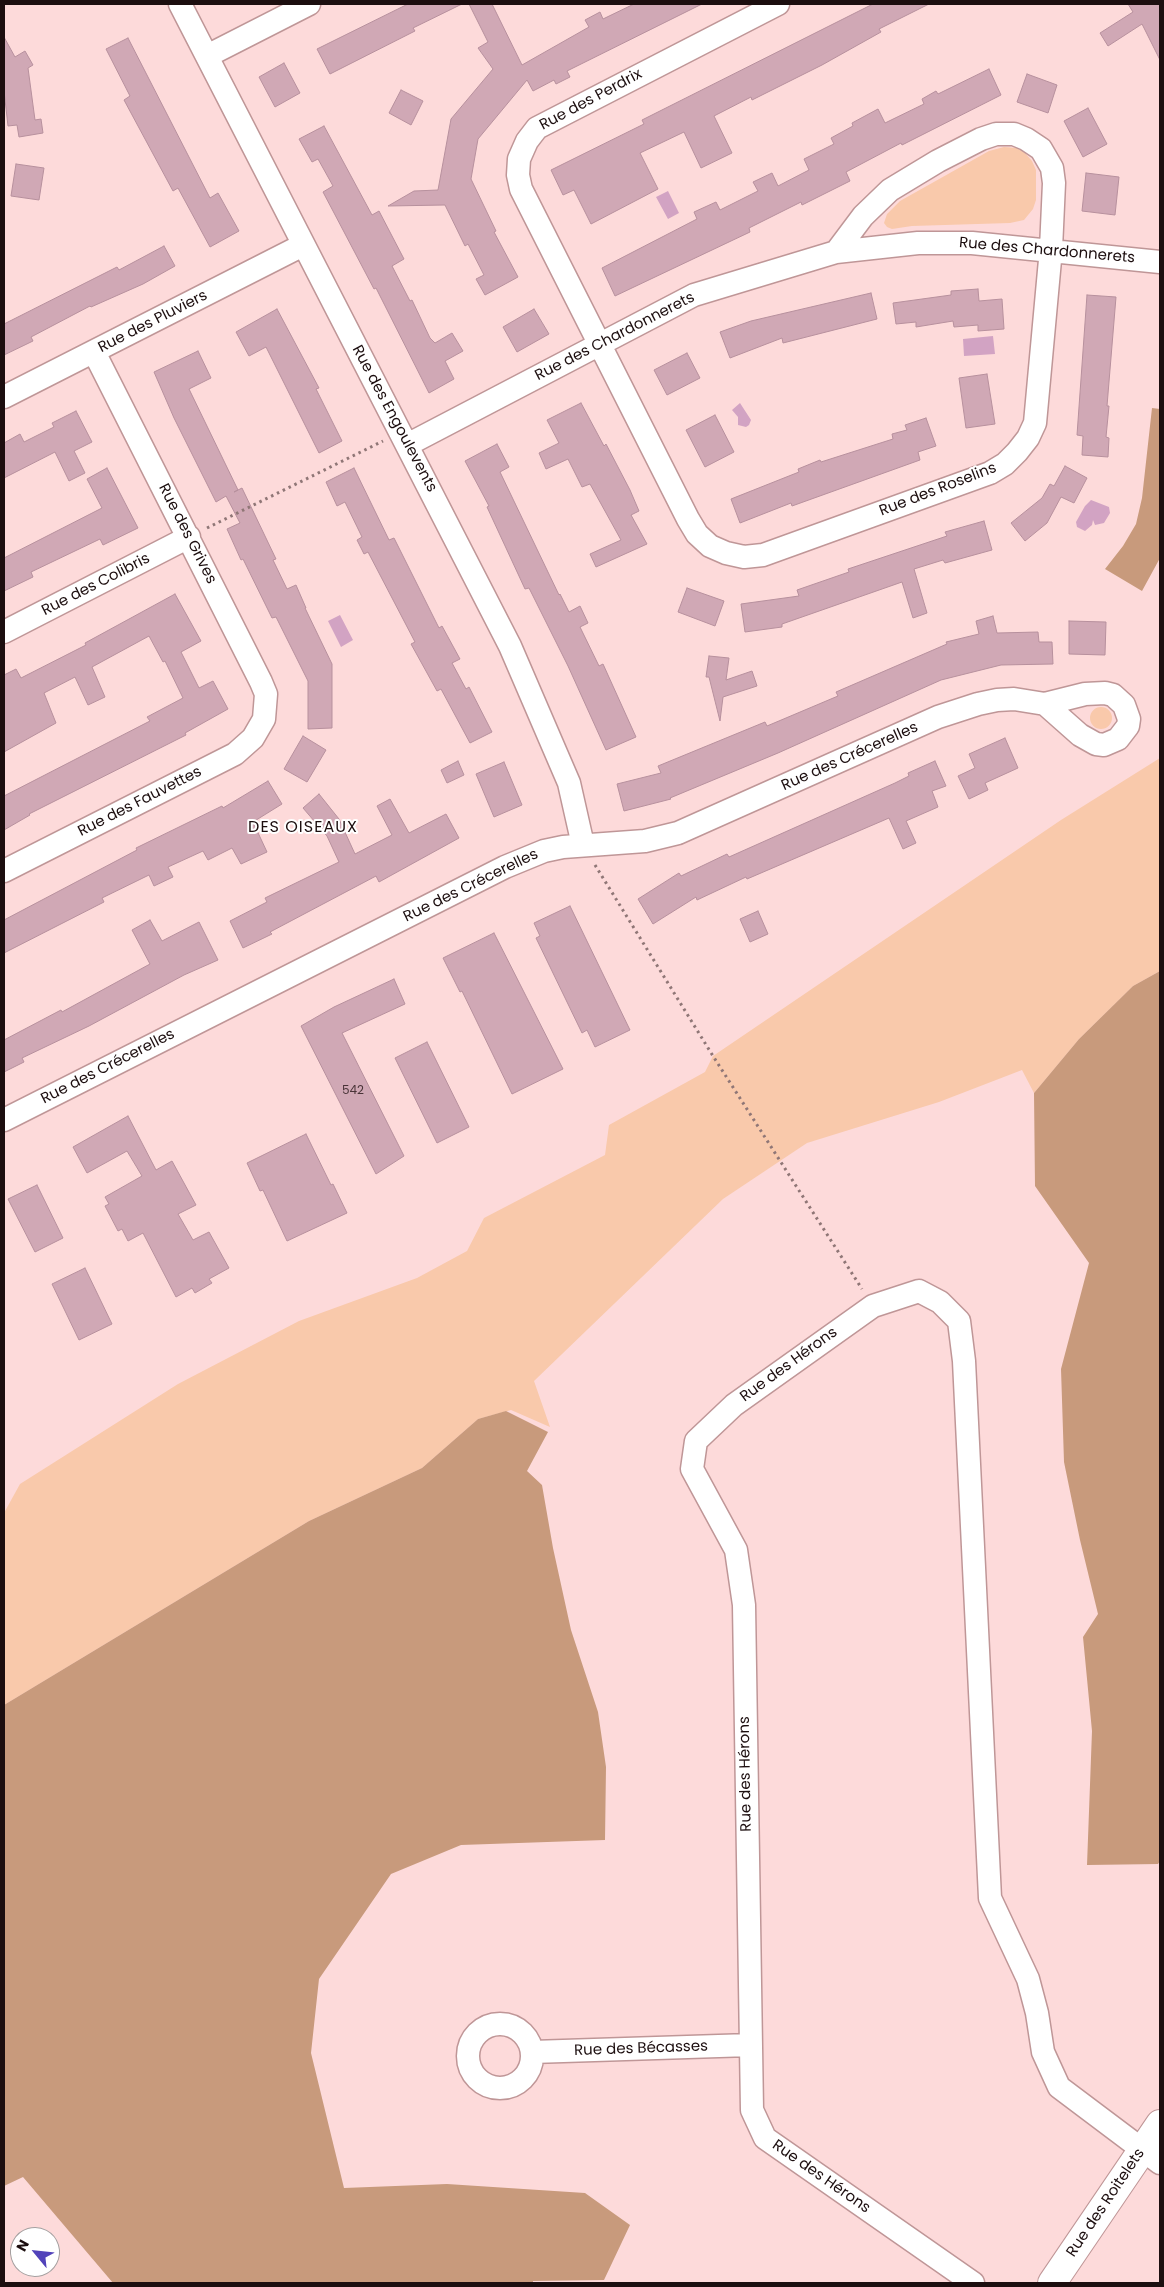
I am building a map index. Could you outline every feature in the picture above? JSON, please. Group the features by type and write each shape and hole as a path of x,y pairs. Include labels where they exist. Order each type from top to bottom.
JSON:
{"street":[{"name":"Rue des Engoulevents","path":"180,4 510,646 569,783 583,845"},
{"path":"207,56 309,4"},
{"name":"Rue des Perdrix","path":"600,343 522,189 518,174 520,159 527,140 537,128 551,120 778,4"},
{"name":"Rue des Roselins","path":"600,343 697,534 710,546 726,553 744,557 763,555 990,473 1005,464 1028,438 1034,423 1051,250 1054,183 1050,163 1041,149 1032,142 1014,134 1003,133 981,139 938,161 890,190 863,216 836,252"},
{"name":"Rue des Chardonnerets","path":"404,439 694,295 836,252 925,243 972,243 1160,262"},
{"name":"Rue des Pluviers","path":"4,397 303,245"},
{"name":"Rue des Grives","path":"94,352 262,682 266,694 264,719"},
{"name":"Rue des Colibris","path":"4,632 189,537"},
{"name":"Rue des Crécerelles","path":"4,1120 504,867 544,851 583,845 645,841 691,828 938,717 997,700 1045,704"},
{"name":"Rue des Fauvettes","path":"4,871 235,754 253,738 264,719"},
{"name":"Rue des Hérons","path":"973,2283 765,2138 752,2110 744,1605 736,1550 692,1469 696,1441 734,1405 873,1306 919,1291 940,1302 959,1321 964,1361 990,1898 1028,1979 1037,2012 1043,2052 1059,2087 1151,2156"},
{"name":"Rue des Bécasses","path":"532,2052 750,2045"},
{"name":"Rue des Roitelets","path":"1052,2283 1151,2156 1160,2124"}],"path":[{"path":"189,537 404,439"},
{"path":"583,845 713,1056 873,1306"}],"shaded area":[{"path":"1004,147 1017,148 1025,153 1032,161 1036,170 1036,200 1033,209 1024,220 1010,223 912,226 892,229 884,223 887,214 900,201 989,151"},
{"path":"668,191 679,213 668,219 656,197"},
{"path":"993,336 995,354 964,356 963,339"},
{"path":"740,403 751,420 746,427 738,425 738,417 732,410"},
{"path":"1152,408 1160,409 1160,558 1142,591 1105,569 1123,546 1136,524 1142,498"},
{"path":"1091,500 1109,507 1110,513 1104,523 1095,525 1093,520 1092,525 1085,531 1077,527 1076,522 1085,506"},
{"path":"340,615 353,640 341,647 328,621"},
{"path":"1097,707 1105,707 1112,714 1112,722 1105,729 1097,729 1090,722 1090,714"},
{"path":"1160,758 1160,971 1133,986 1079,1039 1034,1093 1022,1070 939,1102 807,1143 723,1199 534,1381 550,1427 511,1410 478,1419 422,1468 309,1521 4,1705 4,1513 20,1484 178,1384 299,1321 417,1278 467,1251 484,1218 605,1155 609,1125 705,1072 713,1056 1061,820"},
{"path":"1160,971 1160,1861 1158,1864 1087,1865 1092,1731 1083,1637 1098,1614 1064,1462 1061,1369 1089,1263 1035,1186 1034,1093 1079,1039 1133,986"},
{"path":"506,1411 548,1432 527,1471 542,1485 553,1548 571,1630 598,1712 606,1767 605,1840 461,1845 391,1874 319,1979 311,2053 344,2188 447,2184 585,2193 630,2225 604,2280 533,2281 533,2283 113,2283 23,2177 4,2186 4,1705 309,1521 422,1468 478,1419"}],"building":[{"path":"408,4 462,4 413,28 415,31 330,74 317,49"},
{"path":"469,4 492,4 522,65 589,27 585,20 600,12 603,19 634,4 702,4 567,71 570,77 556,84 554,80 533,91 527,80 478,139 471,179 496,231 494,232 518,277 485,295 476,279 484,275 468,244 465,246 445,205 388,206 414,191 438,190 451,119 493,69 478,48 488,42"},
{"path":"873,4 929,4 879,29 881,32 822,65 752,100 751,97 714,116 732,153 701,168 684,132 640,153 658,189 591,224 574,190 563,195 551,170 644,124 642,120"},
{"path":"1128,4 1160,4 1160,60 1142,24 1108,46 1100,33 1133,12"},
{"path":"4,37 15,57 25,51 33,65 28,68 35,120 41,119 43,133 19,137 17,125 8,126 4,91"},
{"path":"128,38 210,198 218,193 239,231 210,247 178,188 173,191 124,100 130,96 106,49"},
{"path":"284,63 300,93 275,107 259,77"},
{"path":"989,69 1001,95 902,145 901,143 846,172 850,181 802,205 801,202 749,228 750,232 615,296 602,268 697,219 694,212 716,202 720,210 758,191 753,182 772,173 778,186 809,170 804,159 834,144 831,138 853,126 852,123 878,109 885,123 924,104 922,99 936,91 938,94"},
{"path":"1027,74 1057,85 1048,113 1017,102"},
{"path":"401,90 423,101 411,125 389,113"},
{"path":"1088,108 1107,144 1083,157 1064,121"},
{"path":"324,126 372,215 379,211 404,259 392,266 410,301 412,300 430,338 435,343 452,333 463,351 445,361 454,379 429,393 376,288 374,289 323,192 333,186 318,159 312,162 299,139"},
{"path":"16,164 44,168 39,200 11,196"},
{"path":"1086,173 1119,177 1115,215 1082,211"},
{"path":"164,246 175,266 143,284 90,306 31,337 33,341 4,355 4,324 117,267 119,270"},
{"path":"978,289 979,301 1002,299 1004,329 978,331 978,325 954,327 953,321 916,327 916,322 896,324 893,303 951,295 951,291"},
{"path":"871,293 877,319 783,343 782,338 730,358 720,332 751,321"},
{"path":"1087,295 1116,297 1107,406 1109,406 1106,437 1109,438 1108,457 1082,455 1083,436 1077,435"},
{"path":"277,309 319,388 316,389 342,441 319,453 266,347 249,356 236,332"},
{"path":"534,309 549,334 517,352 503,327"},
{"path":"198,351 211,378 189,389 238,490 242,488 276,559 273,560 287,589 296,585 332,664 332,728 308,729 308,681 276,617 272,618 243,559 241,560 227,529 240,523 226,496 216,502 174,418 154,372"},
{"path":"687,353 700,378 667,395 654,370"},
{"path":"987,374 995,424 966,428 959,378"},
{"path":"581,403 604,446 606,444 630,490 639,511 631,515 647,544 596,567 590,554 621,540 590,484 582,487 568,459 546,469 539,453 559,443 547,420"},
{"path":"76,411 92,442 74,451 85,473 69,481 55,452 4,478 4,443 20,434 24,442 54,427 52,423"},
{"path":"715,415 734,452 705,467 686,430"},
{"path":"926,418 936,446 918,452 920,460 792,506 791,503 740,523 731,499 799,472 798,469 820,460 821,462 893,439 892,434 907,430 905,425"},
{"path":"497,444 509,467 500,472 569,612 580,606 588,623 580,627 599,666 603,664 636,737 606,750 568,666 529,588 525,589 487,507 489,506 465,461"},
{"path":"1065,466 1087,478 1074,503 1061,497 1047,523 1025,541 1011,523 1042,498 1050,484 1054,486"},
{"path":"107,468 138,528 103,545 100,539 31,572 33,577 4,591 4,558 102,508 87,479"},
{"path":"354,468 389,540 394,538 439,628 442,626 460,659 452,663 466,689 469,687 492,732 470,743 441,689 437,691 411,644 415,642 368,552 364,554 357,540 362,537 345,502 337,506 326,482"},
{"path":"984,521 992,550 945,563 943,560 914,569 927,613 913,618 902,582 782,624 782,627 745,632 741,604 799,596 797,590 849,572 848,569 947,536 945,532"},
{"path":"687,588 724,601 715,626 678,612"},
{"path":"175,594 201,641 181,652 199,688 213,681 228,709 185,733 186,735 29,814 4,830 4,796 150,721 147,717 183,698 165,661 163,662 149,636 92,667 105,697 88,705 75,677 44,693 56,723 4,752 4,675 16,669 21,678 86,645 85,643"},
{"path":"993,616 997,633 1038,632 1039,642 1052,642 1053,664 1001,665 941,680 671,799 624,811 617,784 661,773 658,766 765,722 767,726 838,696 836,692 947,644 946,642 979,634 976,621"},
{"path":"1069,621 1106,622 1105,655 1069,654"},
{"path":"709,656 729,658 726,680 752,671 757,686 723,697 720,721 709,677 706,677"},
{"path":"303,736 326,750 307,782 284,769"},
{"path":"1005,738 1018,768 985,783 988,790 969,799 958,776 975,768 969,754"},
{"path":"458,761 464,775 447,783 441,770"},
{"path":"935,761 946,786 932,791 938,807 906,821 916,843 903,849 889,818 747,879 746,877 697,900 696,897 653,924 638,899 679,873 681,876 727,854 729,857 895,783 909,776 908,773"},
{"path":"504,762 522,805 494,817 476,774"},
{"path":"268,781 282,804 253,822 267,852 241,864 232,848 208,860 203,851 168,867 173,877 154,886 149,875 102,898 104,902 4,953 4,920 137,850 136,848 222,806 223,808"},
{"path":"319,794 339,819 355,854 392,835 377,806 390,799 409,833 446,814 459,838 379,882 376,876 243,948 230,921 267,902 265,898 339,862 327,836 303,808"},
{"path":"570,906 630,1030 595,1047 587,1030 582,1033 536,938 540,936 534,923"},
{"path":"758,911 768,934 750,942 740,919"},
{"path":"150,920 162,941 199,922 218,960 184,975 89,1026 22,1058 24,1062 4,1072 4,1040 61,1010 62,1012 150,964 132,930"},
{"path":"494,933 563,1069 512,1094 462,991 460,992 443,958"},
{"path":"394,979 405,1004 342,1033 404,1156 376,1174 301,1026 334,1007"},
{"path":"427,1042 469,1127 437,1143 395,1058"},
{"path":"128,1116 156,1170 172,1161 196,1205 178,1214 193,1240 209,1232 229,1268 209,1279 212,1283 195,1293 192,1288 176,1297 143,1233 128,1241 122,1229 118,1231 105,1206 109,1204 105,1197 142,1176 127,1151 87,1173 73,1147"},
{"path":"306,1134 347,1213 287,1241 263,1190 260,1191 247,1163"},
{"path":"37,1185 63,1238 35,1252 8,1199"},
{"path":"85,1268 112,1324 79,1340 52,1284"}],"district":[{"name":"DES OISEAUX","path":"303,828"}]}
